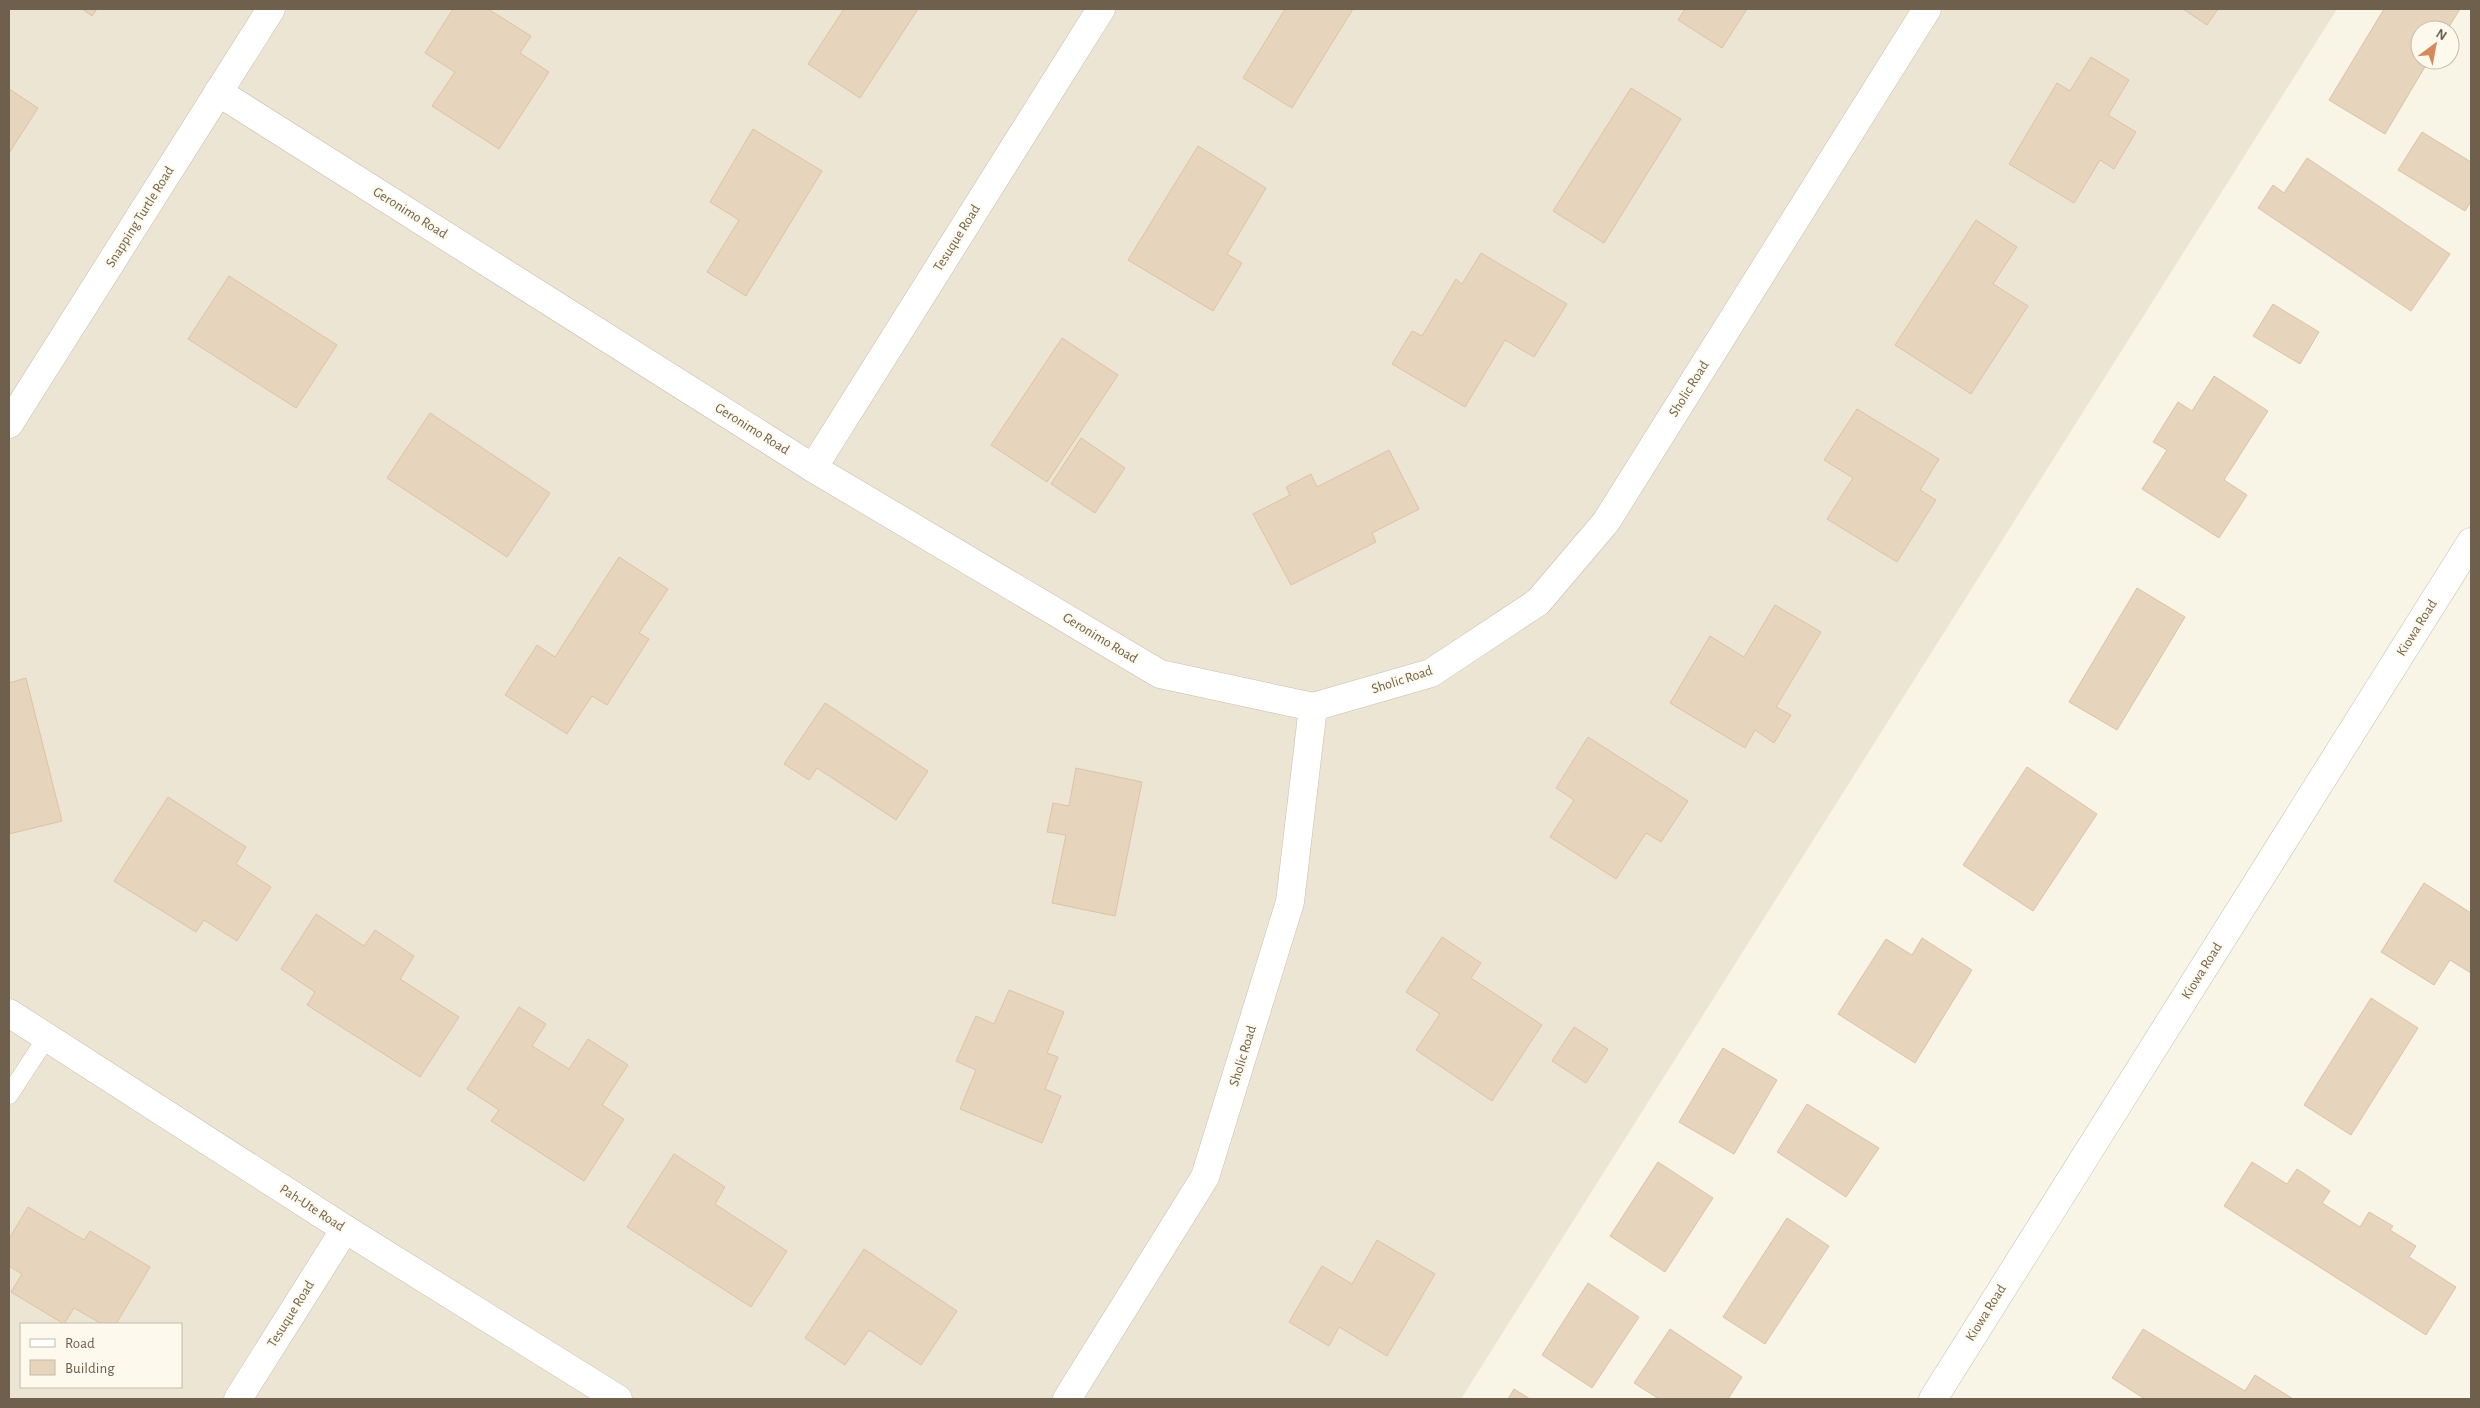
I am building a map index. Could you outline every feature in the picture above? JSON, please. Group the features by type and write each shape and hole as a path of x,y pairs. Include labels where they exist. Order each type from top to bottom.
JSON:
{"street":[{"name":"Snapping Turtle Road","path":"9,424 270,9"},
{"name":"Tesuque Road","path":"813,468 1101,9"},
{"name":"Sholic Road","path":"1067,1399 1205,1177 1290,902 1313,707 1431,673 1538,602 1606,522 1927,9"},
{"name":"Geronimo Road","path":"218,92 813,468 1160,674 1313,707"},
{"name":"Kiowa Road","path":"1932,1399 2471,542"},
{"name":"Pah-Ute Road","path":"9,1013 345,1229 618,1399"},
{"name":"Tesuque Road","path":"238,1399 345,1229"}],"lane":[{"path":"9,1095 47,1037"}],"shaded area":[{"path":"9,9 2337,9 1461,1399 9,1399"}],"building":[{"path":"82,9 97,9 92,16"},
{"path":"453,9 488,9 531,36 520,53 549,72 499,149 432,106 455,72 425,53"},
{"path":"844,9 918,9 860,98 808,64"},
{"path":"1285,9 1353,9 1292,108 1243,78"},
{"path":"1685,9 1747,9 1722,48 1678,20"},
{"path":"2183,9 2218,9 2207,25"},
{"path":"2384,9 2460,9 2453,20 2410,20 2410,70 2423,70 2385,134 2329,100"},
{"path":"2091,57 2129,80 2108,115 2136,132 2114,169 2100,160 2074,203 2009,164 2057,83 2070,91"},
{"path":"1631,88 1681,119 1604,243 1553,211"},
{"path":"9,89 38,108 9,153"},
{"path":"753,129 822,171 746,296 707,272 739,220 710,202"},
{"path":"2422,132 2471,162 2471,201 2465,211 2398,170"},
{"path":"1198,146 1266,188 1227,254 1242,263 1213,311 1128,260"},
{"path":"2307,158 2450,254 2411,311 2258,208 2273,185 2284,193"},
{"path":"1976,220 2017,247 1993,284 2028,306 1971,394 1895,345"},
{"path":"1481,253 1567,304 1534,357 1505,340 1465,407 1392,364 1412,331 1422,336 1456,279 1462,284"},
{"path":"229,276 337,345 296,408 188,339"},
{"path":"2273,304 2319,332 2300,364 2253,336"},
{"path":"1062,338 1118,375 1047,482 991,445"},
{"path":"2214,376 2268,411 2224,480 2247,495 2219,538 2142,489 2167,450 2153,442 2178,402 2192,411"},
{"path":"1857,409 1939,459 1920,490 1936,500 1897,562 1827,519 1853,478 1824,460"},
{"path":"430,413 550,493 507,557 387,478"},
{"path":"1081,438 1125,468 1095,513 1051,484"},
{"path":"1389,450 1419,509 1372,533 1376,542 1291,585 1253,514 1290,495 1286,487 1311,474 1317,487"},
{"path":"619,557 668,589 639,633 649,639 607,705 592,696 567,734 505,695 537,645 555,657"},
{"path":"2137,588 2185,617 2117,730 2069,702"},
{"path":"1775,605 1821,632 1776,707 1791,715 1774,743 1755,730 1745,748 1670,703 1710,636 1744,657"},
{"path":"26,678 62,821 9,834 9,683"},
{"path":"825,703 928,771 896,820 817,768 809,780 784,764"},
{"path":"1588,737 1688,801 1661,842 1646,833 1616,879 1550,837 1574,800 1556,788"},
{"path":"2027,767 2097,814 2033,911 1963,865"},
{"path":"1076,768 1142,782 1115,916 1052,903 1066,835 1047,832 1053,803 1069,806"},
{"path":"168,797 246,847 236,864 271,887 237,941 204,920 196,932 114,881"},
{"path":"2424,883 2471,913 2471,973 2450,960 2434,985 2381,952"},
{"path":"316,914 364,946 375,930 414,956 400,979 459,1017 420,1077 307,1005 315,992 281,969"},
{"path":"1442,937 1481,963 1471,978 1542,1025 1492,1101 1416,1050 1440,1014 1406,992"},
{"path":"1922,938 1972,970 1915,1063 1838,1014 1886,939 1912,955"},
{"path":"1009,990 1064,1012 1047,1053 1058,1057 1045,1089 1061,1096 1042,1143 960,1109 976,1070 956,1061 976,1016 994,1024"},
{"path":"2371,998 2418,1028 2351,1135 2304,1105"},
{"path":"519,1007 546,1024 532,1046 569,1069 588,1039 628,1065 602,1105 624,1119 584,1181 491,1121 499,1110 467,1089"},
{"path":"1574,1027 1608,1049 1586,1083 1552,1061"},
{"path":"1723,1048 1777,1080 1734,1154 1679,1122"},
{"path":"1807,1104 1879,1148 1846,1197 1777,1152"},
{"path":"674,1154 725,1187 715,1204 787,1251 751,1307 627,1227"},
{"path":"1658,1162 1713,1198 1665,1272 1610,1236"},
{"path":"2252,1162 2287,1184 2297,1169 2330,1191 2322,1203 2360,1227 2369,1212 2393,1226 2390,1230 2416,1246 2409,1257 2456,1287 2426,1335 2224,1206"},
{"path":"28,1207 84,1240 90,1231 150,1267 117,1323 100,1323 74,1308 65,1323 62,1323 11,1292 22,1274 9,1266 9,1239"},
{"path":"1787,1218 1829,1246 1765,1344 1723,1317"},
{"path":"1377,1240 1435,1274 1387,1356 1339,1327 1329,1346 1289,1322 1322,1266 1352,1284"},
{"path":"864,1249 957,1311 921,1365 869,1330 845,1365 805,1338"},
{"path":"1588,1283 1639,1317 1592,1388 1542,1355"},
{"path":"1670,1329 1742,1377 1728,1399 1659,1399 1634,1383"},
{"path":"2143,1329 2245,1391 2255,1375 2293,1399 2145,1399 2112,1378"},
{"path":"1514,1389 1530,1399 1508,1399"}]}
